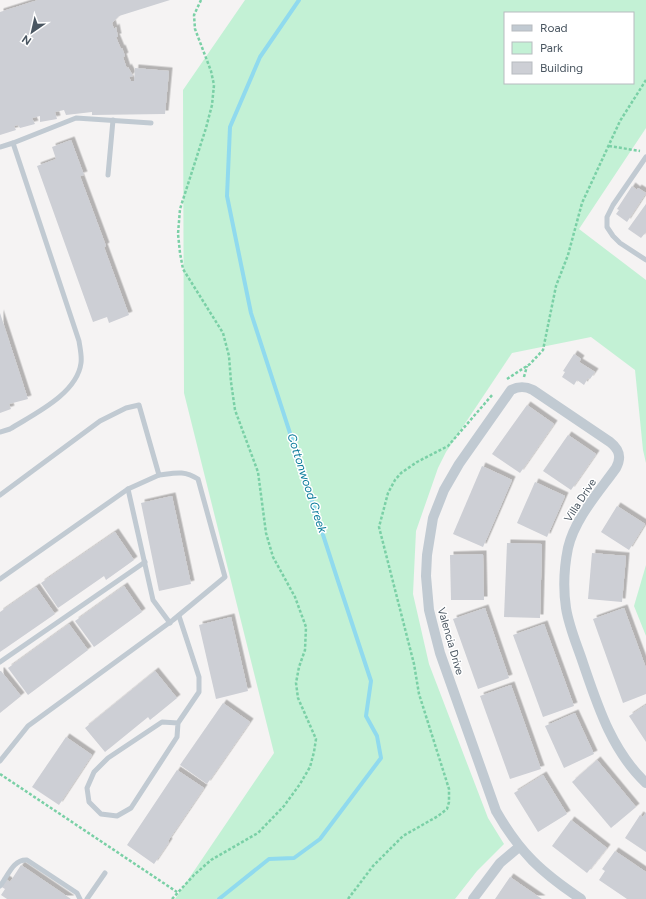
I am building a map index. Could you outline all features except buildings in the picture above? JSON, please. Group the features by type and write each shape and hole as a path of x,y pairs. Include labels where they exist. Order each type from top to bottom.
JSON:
{"street":[{"name":"Villa Drive","path":"521,386 528,387 533,390 616,446 619,452 619,463 579,520 573,534 569,547 564,584 566,609 570,626 603,720 617,746 634,771 646,783"},
{"name":"Valencia Drive","path":"521,386 511,390 458,464 444,490 433,518 427,556 426,576 429,610 440,653 496,811 519,846 534,863 553,880 581,899"},
{"path":"472,899 500,863 519,846"}],"lane":[{"path":"0,147 76,118 151,123"},
{"path":"108,175 113,120"},
{"path":"0,432 10,429 64,393 74,382 81,363 79,341 13,142"},
{"path":"646,157 613,205 607,217 607,228 620,243 646,260"},
{"path":"0,495 100,422 126,408 139,405 159,475"},
{"path":"0,579 128,489 159,475 182,472 192,475 198,479 225,577 170,623 28,726 0,761"},
{"path":"128,489 153,600 170,623"},
{"path":"0,662 145,562"},
{"path":"178,723 162,722 108,758 94,772 87,788 89,802 101,814 117,816 131,808 177,737 178,723 199,692 199,678 179,616"},
{"path":"0,886 16,862 27,860 77,893 80,899"},
{"path":"87,899 105,873"}],"path":[{"path":"172,899 177,892 211,860 258,833 284,806 310,767 316,739 298,698 296,683 299,667 305,650 306,627 296,597 274,557 266,533 258,472 235,410 231,382 230,356 223,333 183,269 180,253 178,234 180,209 206,128 212,105 214,85 211,71 195,29 194,15 201,0"},
{"path":"546,335 555,291 568,255 582,203 620,121 646,80"},
{"path":"609,146 646,152"},
{"path":"0,774 177,892"}],"green space":[{"path":"245,0 646,0 646,128 579,229 646,280 646,463 643,450 635,370 591,337 512,353 446,452 438,468 416,531 413,594 429,664 488,818 504,844 477,871 455,899 175,899 274,753 184,393 183,90"},
{"path":"646,565 646,636 634,606"}],"waterway":[{"name":"Cottonwood Creek","path":"219,899 269,859 294,858 320,839 381,758 377,736 366,716 371,681 251,313 227,196 230,127 260,57 299,0"}]}
